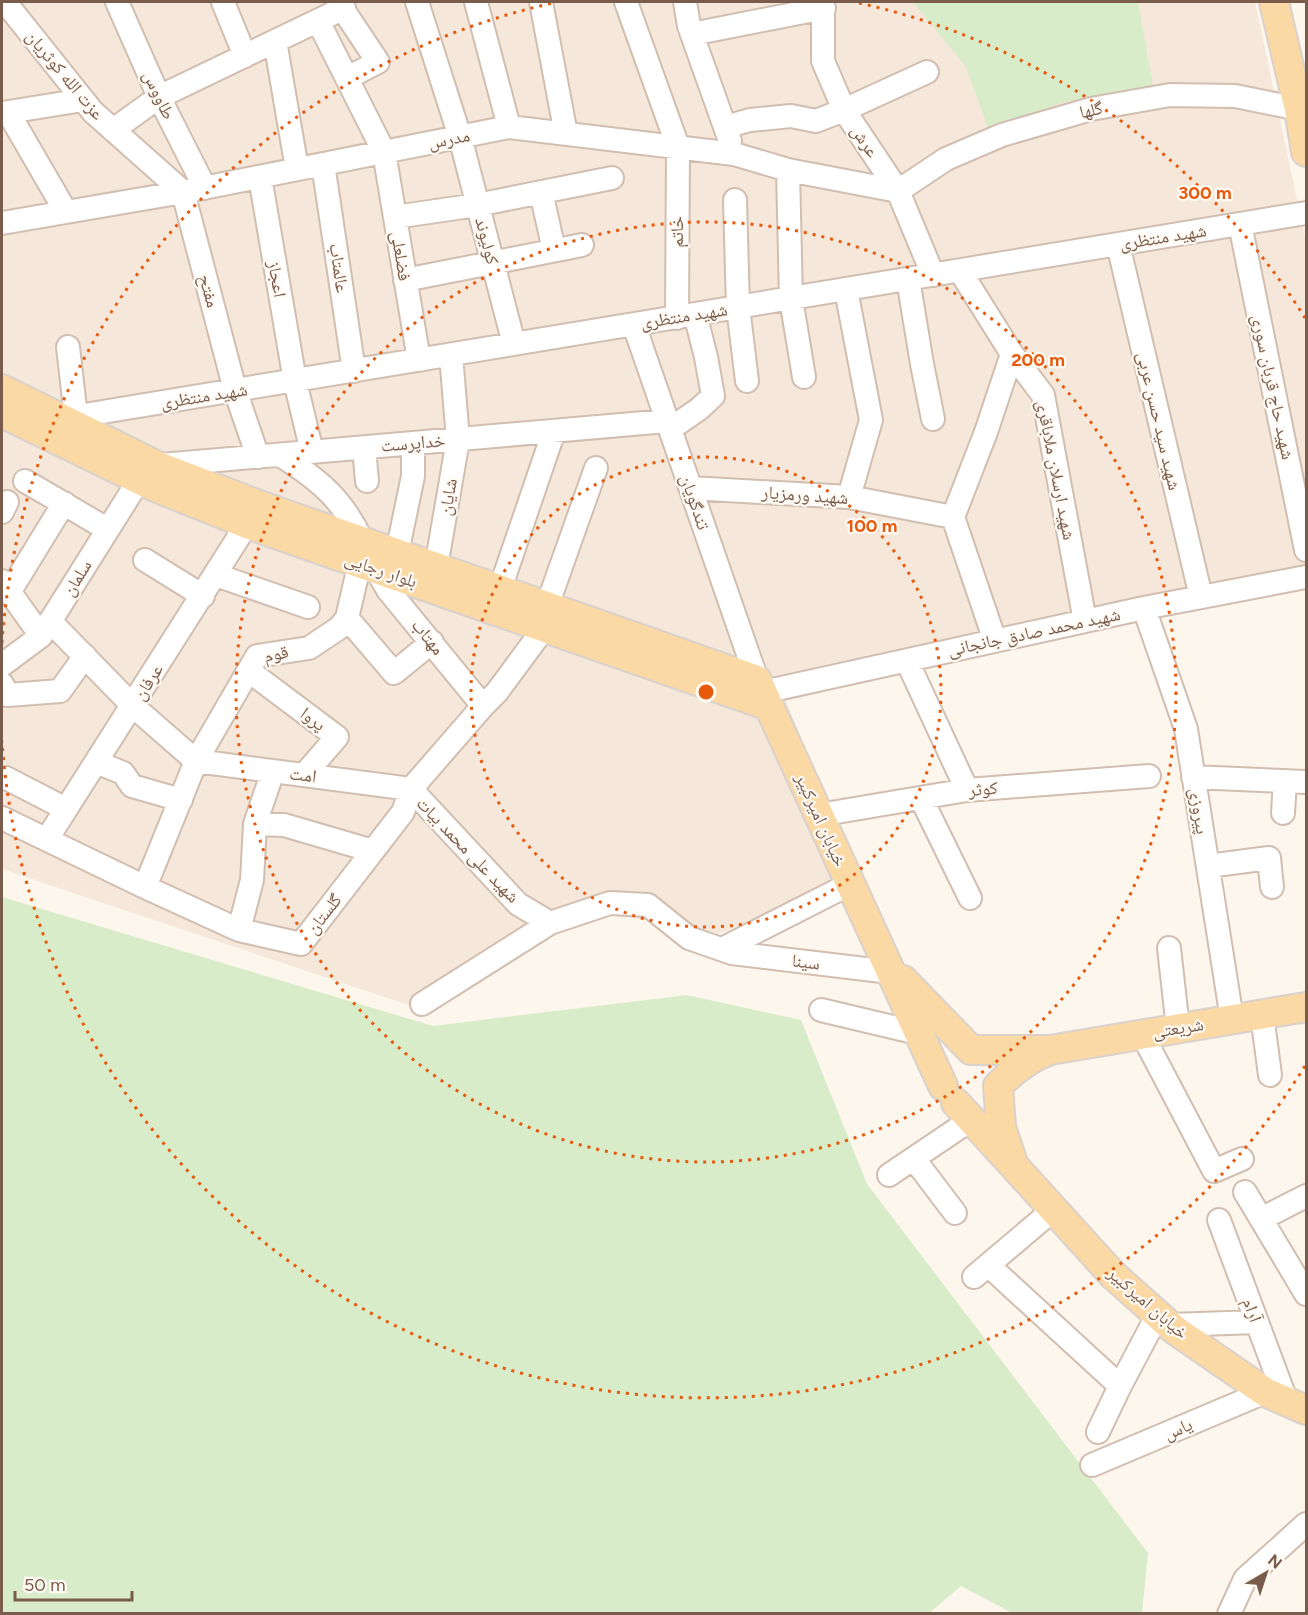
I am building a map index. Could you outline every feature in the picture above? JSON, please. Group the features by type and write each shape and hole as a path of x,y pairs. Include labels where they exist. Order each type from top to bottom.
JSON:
{"main road":[{"path":"1274,2 1299,109 1306,152"},
{"name":"بلوار رجایی","path":"2,389 68,418 149,473"},
{"name":"بلوار رجایی","path":"2,412 220,501 763,693"},
{"name":"بلوار رجایی","path":"220,501 248,524 373,556 436,567 500,589 546,616"},
{"name":"خیابان امیرکبیر","path":"763,693 918,1033 957,1103 1113,1275 1164,1320 1242,1378 1286,1401"},
{"path":"887,967 970,1050 978,1051 991,1058 998,1071 1001,1127 1014,1166"},
{"name":"شریعتی","path":"1050,1050 1306,1007"},
{"path":"970,1050 1050,1050 1030,1058 1013,1070 998,1086 991,1099 978,1106 971,1107 957,1103 942,1078 946,1064 956,1054 970,1050"}],"street":[{"name":"عزت الله کوثریان","path":"5,2 93,112 183,192"},
{"name":"طاووس","path":"117,2 159,97 205,188"},
{"path":"223,2 245,56"},
{"name":"کولیوند","path":"417,2 460,137 514,344"},
{"path":"476,2 508,128"},
{"path":"541,2 566,134"},
{"path":"626,2 678,147"},
{"path":"685,2 692,34 734,154"},
{"path":"113,130 159,97 318,21 341,5 378,62 347,78"},
{"path":"692,34 824,5"},
{"name":"عرش","path":"824,5 823,61 844,110 898,191 933,275"},
{"name":"فضلعلی","path":"318,21 384,152 418,360"},
{"path":"275,41 297,170"},
{"path":"725,128 750,120 791,116 816,120 844,110 927,72"},
{"name":"گلها","path":"898,191 946,159 1002,135 1091,109 1170,95 1235,96 1299,109"},
{"path":"66,212 5,112 83,100"},
{"name":"مدرس","path":"2,223 205,188 508,128 734,154 788,170 898,191"},
{"name":"خاتم","path":"669,425 699,409 713,396 706,357 686,316 678,147"},
{"name":"عالمتاب","path":"324,164 354,371"},
{"path":"788,170 791,298 804,378"},
{"name":"اعجاز","path":"260,177 295,381 312,452"},
{"path":"395,217 477,205 612,178"},
{"name":"مفتح","path":"183,192 235,390 269,456"},
{"path":"541,192 554,250"},
{"path":"735,200 738,307 747,381"},
{"name":"شهید منتظری","path":"68,418 1306,213"},
{"name":"شهید حاج قربان سوری","path":"1240,224 1306,550"},
{"name":"شهید سید حسن عربی","path":"1118,244 1201,597"},
{"path":"405,280 582,245"},
{"name":"شهید ارسلان ملاباقری","path":"960,271 1012,354 1043,395 1085,621"},
{"path":"908,279 933,419"},
{"path":"846,290 871,420 849,497"},
{"name":"تندگویان","path":"634,325 763,693"},
{"path":"68,347 68,418"},
{"path":"995,641 953,517 986,432 1012,354"},
{"name":"شایان","path":"436,567 458,440 451,355"},
{"name":"خداپرست","path":"149,473 312,452 554,431 669,425"},
{"path":"500,589 554,431"},
{"path":"413,444 413,476 373,556 347,618 394,673 432,642"},
{"path":"364,448 367,481"},
{"name":"مهتاب","path":"269,456 310,474 331,493 352,519 373,556 388,590 483,705"},
{"name":"گلستان","path":"2,818 239,930 301,944 403,812 411,789 483,705 497,693 546,616 597,468"},
{"name":"سلمان","path":"2,664 46,628 108,530 149,473"},
{"path":"25,480 108,530"},
{"name":"شهید ورمزیار","path":"691,488 849,497 953,517"},
{"path":"64,504 6,586 46,628 85,656 133,706 196,761 145,887"},
{"name":"عرفان","path":"47,838 248,524"},
{"path":"145,560 203,596"},
{"path":"216,575 308,607"},
{"name":"شهید محمد صادق جانجانی","path":"763,693 1144,608 1306,577"},
{"name":"پیروزی","path":"1144,608 1186,729 1232,1020"},
{"name":"قوم","path":"196,761 257,656 309,648 339,628 347,618"},
{"path":"2,684 8,694 60,691 85,656"},
{"path":"907,661 967,790"},
{"name":"پروا","path":"249,670 337,737 304,775"},
{"name":"امت","path":"196,761 411,789"},
{"path":"96,762 123,773 132,786 181,800"},
{"path":"239,930 252,880 255,824 273,771"},
{"name":"کوثر","path":"819,814 967,790 1149,776"},
{"path":"1193,777 1296,782 1283,813"},
{"path":"6,778 66,809"},
{"name":"شهید علی محمد بیات","path":"411,789 518,904 550,923"},
{"path":"921,798 970,898"},
{"path":"255,824 284,825 373,851"},
{"path":"1208,866 1269,858 1272,887"},
{"path":"422,1004 550,923 610,903 648,905 689,938 722,950 850,884"},
{"path":"1169,948 1178,1028"},
{"name":"سینا","path":"722,950 732,953 887,967"},
{"path":"821,1010 918,1033"},
{"path":"1262,1015 1270,1075"},
{"path":"1142,1034 1214,1171 1242,1159"},
{"path":"889,1175 914,1159 957,1103"},
{"path":"914,1159 955,1213"},
{"path":"1245,1192 1306,1294"},
{"path":"1261,1219 1306,1196"},
{"path":"1053,1209 981,1271 1120,1386"},
{"name":"آرام","path":"1219,1221 1286,1401"},
{"path":"1098,1432 1120,1386 1164,1320 1257,1322"},
{"name":"یاس","path":"1092,1465 1286,1401"},
{"path":"1229,1614 1245,1579 1306,1524"}],"shaded area":[{"path":"2,2 1255,2 1306,242 1306,575 786,701 858,877 718,934 597,911 420,1009 2,869"}],"green space":[{"path":"913,2 1138,2 1153,86 1064,102 988,128 966,67"},
{"path":"2,897 433,1026 687,995 801,1020 867,1184 1148,1553 1142,1613 1012,1613 961,1586 928,1614 2,1613"}]}
